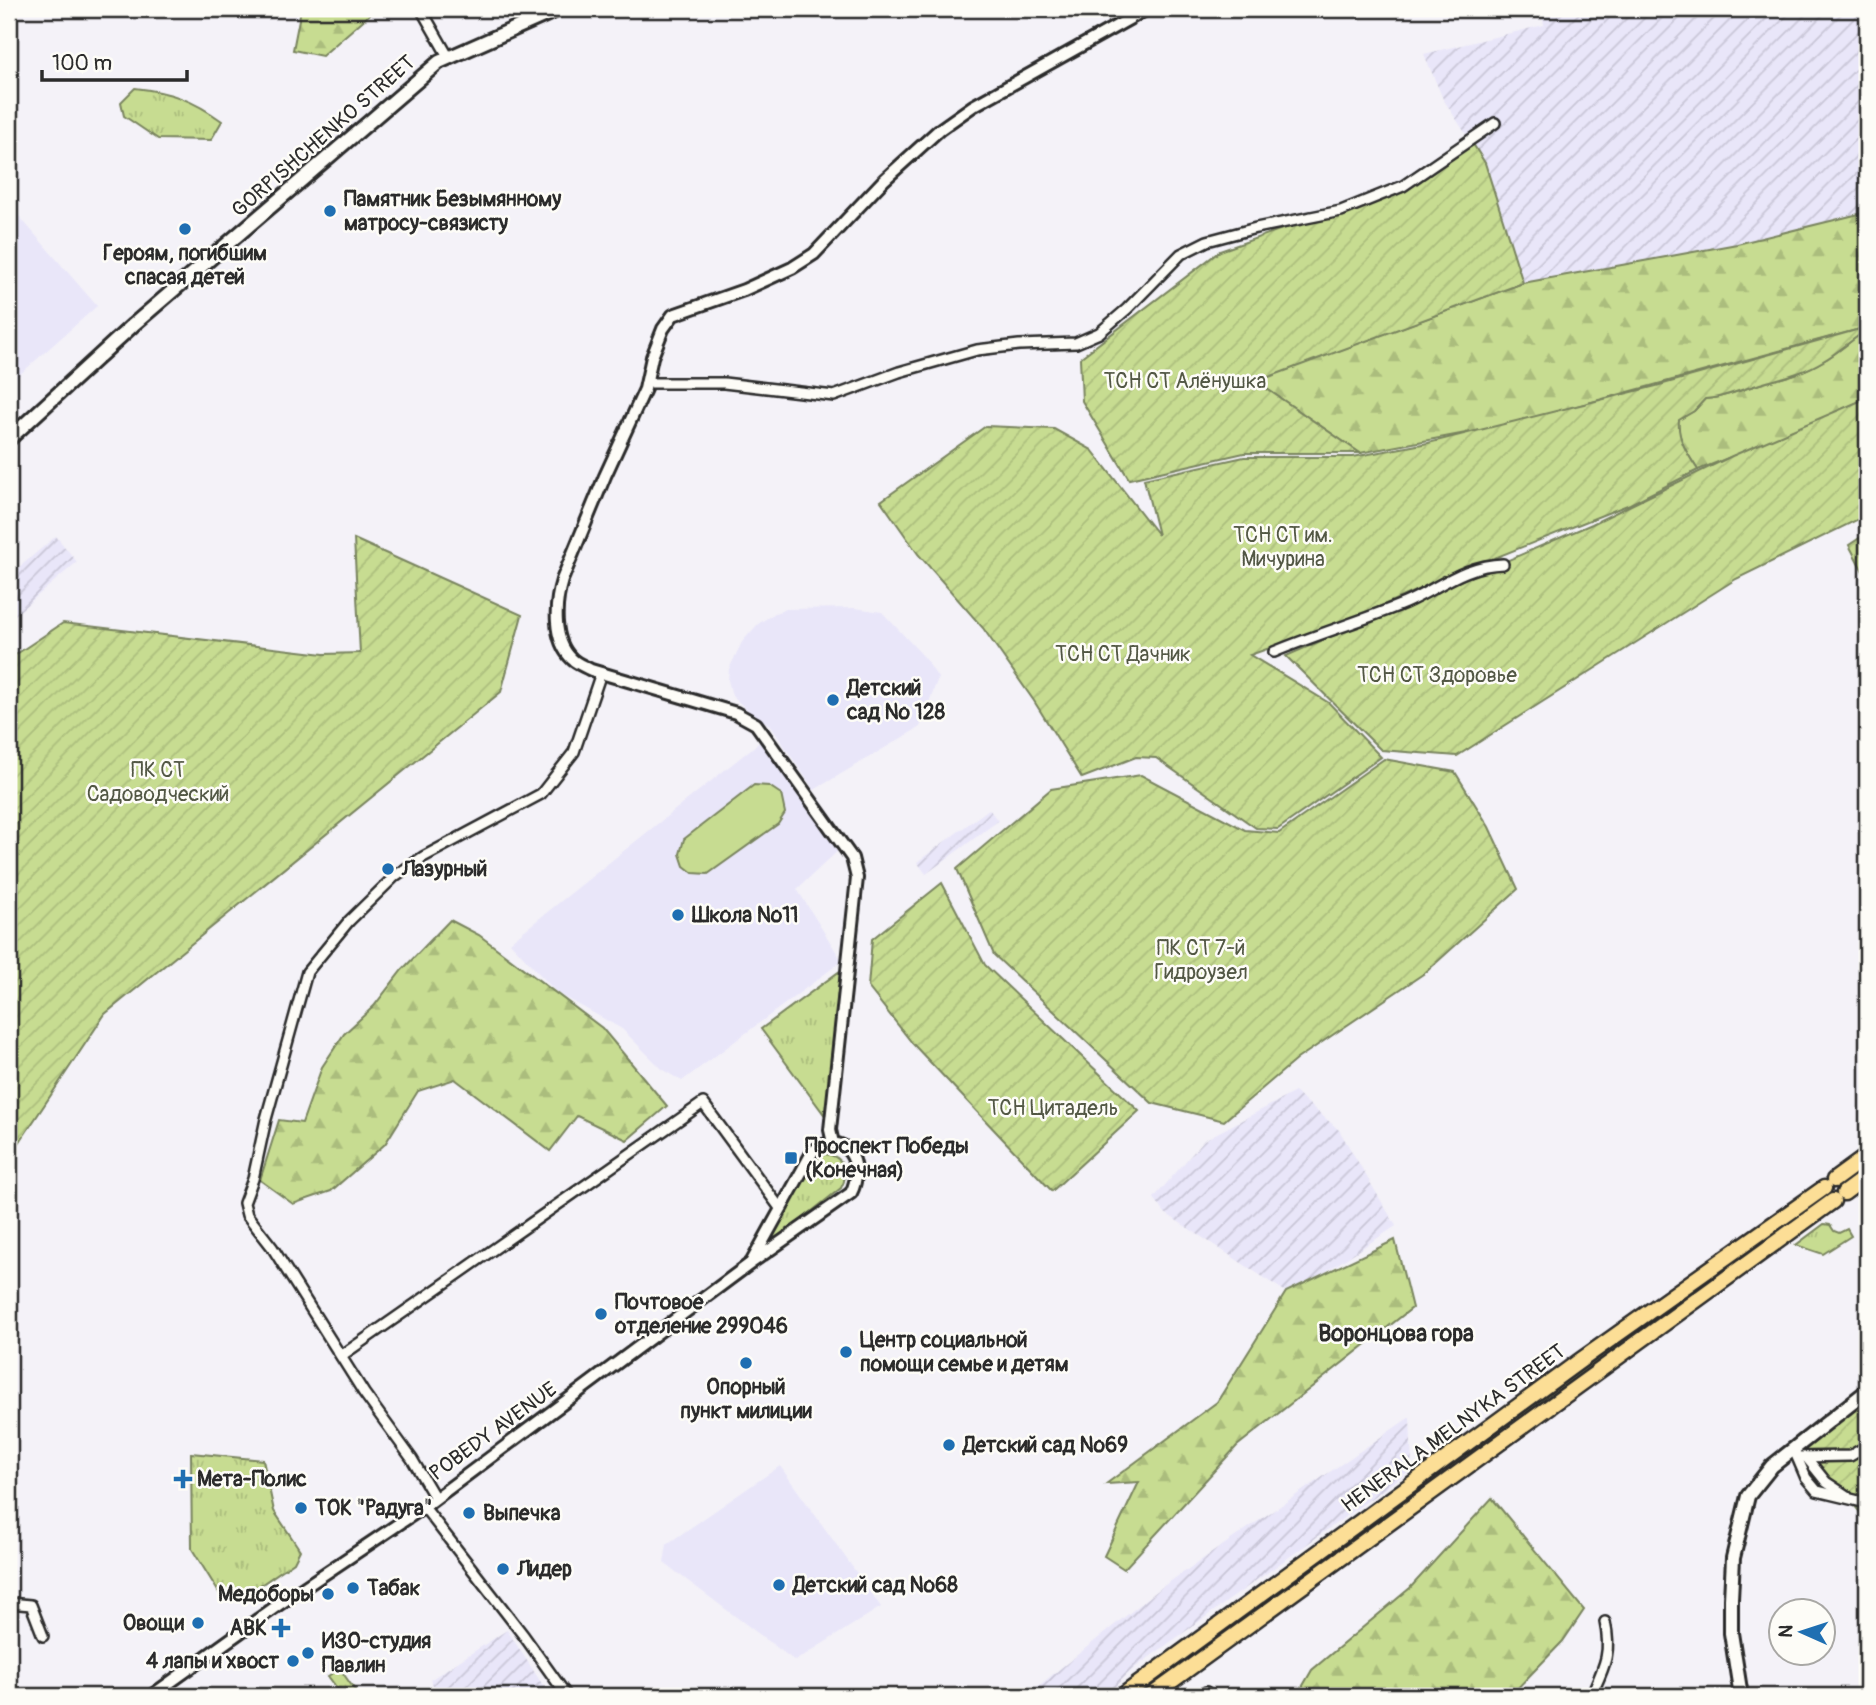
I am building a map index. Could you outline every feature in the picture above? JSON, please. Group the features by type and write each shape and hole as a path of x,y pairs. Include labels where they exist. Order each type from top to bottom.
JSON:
{"main road":[{"name":"GORPISHCHENKO STREET","path":"9,439 133,324 439,62 559,9"},
{"name":"HENERALA MELNYKA STREET","path":"1122,1696 1867,1156"},
{"name":"HENERALA MELNYKA STREET","path":"1151,1696 1850,1189 1847,1181 1835,1180"},
{"path":"1811,1197 1821,1200 1820,1211"},
{"path":"1741,1696 1731,1633 1733,1558 1748,1496 1772,1466 1799,1455 1867,1391"},
{"path":"1457,1452 1467,1466"}],"street":[{"path":"421,9 449,58"},
{"path":"833,1143 830,1130 857,878 852,859 756,724 736,713 576,663 566,652 558,624 558,593 569,560 646,383 663,328 673,315 744,290 792,268 814,254 884,180 939,130 973,106 1147,9"},
{"path":"646,383 724,383 834,396 899,372 977,350 1076,343 1099,333 1127,309 1181,254 1207,241 1341,211 1404,186 1495,123"},
{"path":"1274,652 1402,604 1441,582 1488,565 1503,565"},
{"path":"435,1498 412,1459 245,1210 244,1203 307,972 349,921 395,876 423,857 541,794 574,752 601,673"},
{"path":"341,1356 703,1102 780,1208"},
{"name":"POBEDY AVENUE","path":"151,1696 424,1507 751,1263 851,1192 857,1173 854,1160 845,1148 833,1143 822,1145 813,1151 751,1263"},
{"path":"1799,1455 1850,1456 1867,1446"},
{"path":"1799,1455 1811,1486 1817,1491 1867,1503"},
{"path":"1799,1455 1826,1482 1855,1501"},
{"path":"424,1507 567,1696"},
{"path":"9,1603 31,1605 43,1636"},
{"path":"1591,1696 1605,1663 1609,1643 1605,1622"}],"shaded area":[{"path":"1555,9 1867,9 1867,212 1737,244 1523,283 1485,163 1443,99 1424,54 1544,25 1542,12"},
{"path":"18,215 97,306 9,384 9,223"},
{"path":"56,536 77,562 9,620 9,576"},
{"name":"Детский сад № 128","path":"855,608 882,612 925,658 938,678 920,727 814,790 770,725 752,714 732,696 728,680 729,669 742,642 758,624 775,613 786,609"},
{"name":"Школа №11","path":"761,741 841,848 797,889 842,961 682,1081 663,1070 622,1029 556,992 510,942"},
{"path":"989,809 998,821 926,874 917,862"},
{"path":"1295,1092 1339,1130 1396,1226 1322,1274 1286,1292 1165,1213 1154,1198 1204,1140"},
{"path":"1410,1417 1412,1469 1133,1669 1105,1696 1026,1696 1162,1587"},
{"name":"Детский сад №68","path":"780,1466 881,1607 795,1661 664,1563 667,1544"},
{"path":"507,1630 550,1696 440,1696 430,1680"}],"green space":[{"path":"301,9 376,9 322,56 293,50"},
{"path":"135,88 181,98 222,121 211,140 158,139 124,116 121,102"},
{"name":"ТСН СТ Алёнушка","path":"1473,144 1485,163 1523,283 1266,378 1267,389 1360,453 1244,453 1129,479 1082,401 1080,358 1220,251 1403,186"},
{"path":"1867,212 1867,327 1503,426 1360,453 1267,389 1266,377 1523,283 1737,244"},
{"path":"1867,327 1867,330 1835,354 1815,365 1791,375 1705,399 1694,411 1679,420 1681,440 1698,470 1630,504 1442,579 1352,619 1250,655 1329,703 1381,757 1278,829 1256,828 1156,758 1136,757 1082,778 1034,701 983,628 918,554 881,501 986,426 1054,429 1092,450 1158,535 1144,479 1244,457 1353,457 1428,443 1656,386"},
{"path":"1867,330 1867,398 1698,470 1681,440 1678,420 1694,411 1705,399 1791,375 1815,365"},
{"name":"ТСН СТ Здоровье","path":"1867,398 1867,515 1736,579 1457,756 1381,750 1286,656 1592,524 1732,456"},
{"path":"1867,533 1867,579 1849,545"},
{"name":"ПК СТ Садоводческий","path":"354,539 522,615 501,692 105,1014 9,1158 9,659 63,623 324,654 360,653"},
{"name":"ПК СТ 7-й Гидроузел","path":"1384,759 1455,772 1489,827 1518,889 1426,972 1297,1059 1224,1121 1152,1103 994,955 957,869 1051,789 1141,775 1245,830 1279,833"},
{"path":"754,785 769,786 781,794 785,813 778,824 708,874 693,873 684,866 680,854 684,839"},
{"name":"ТСН Цитадель","path":"942,883 985,965 1139,1111 1052,1191 913,1044 868,987 872,939"},
{"path":"450,920 479,935 602,1028 667,1106 627,1140 577,1116 550,1151 455,1079 418,1091 385,1144 331,1191 293,1204 260,1180 279,1120 302,1123 322,1067 344,1034 374,1006 402,970"},
{"path":"840,971 826,1117 761,1029"},
{"path":"825,1154 837,1158 844,1166 845,1176 841,1188 777,1239 773,1239 772,1234 811,1163"},
{"path":"1810,1205 1467,1454 1464,1450"},
{"path":"1824,1224 1830,1225 1839,1233 1847,1229 1851,1236 1823,1254 1796,1245"},
{"path":"1395,1240 1412,1308 1237,1446 1124,1569 1104,1556 1139,1482 1106,1484 1217,1402 1286,1292"},
{"path":"1867,1380 1867,1520 1802,1446"},
{"path":"191,1453 263,1460 274,1511 300,1550 294,1562 245,1596 221,1596 192,1549"},
{"path":"1492,1498 1584,1610 1563,1641 1510,1696 1297,1696 1312,1670 1410,1588"},
{"path":"340,1669 359,1696 343,1696 328,1676"}],"place":[{"name":"Памятник Безымянному матросу-связисту","path":"330,211"},
{"name":"Героям, погибшим спасая детей","path":"185,229"},
{"name":"Детский сад № 128","path":"833,700"},
{"name":"Лазурный","path":"388,869"},
{"name":"Школа №11","path":"678,915"},
{"name":"Проспект Победы (Конечная)","path":"791,1158"},
{"name":"Почтовое отделение 299046","path":"601,1314"},
{"name":"Центр социальной помощи семье и детям","path":"846,1352"},
{"name":"Опорный пункт милиции","path":"746,1363"},
{"name":"Детский сад №69","path":"949,1445"},
{"name":"Мета-Полис","path":"183,1479"},
{"name":"ТОК \"Радуга\"","path":"301,1508"},
{"name":"Выпечка","path":"469,1513"},
{"name":"Лидер","path":"503,1569"},
{"name":"Детский сад №68","path":"779,1585"},
{"name":"Табак","path":"353,1588"},
{"name":"Медоборы","path":"328,1594"},
{"name":"Овощи","path":"198,1623"},
{"name":"АВК","path":"281,1628"},
{"name":"ИЗО-студия Павлин","path":"308,1653"},
{"name":"4 лапы и хвост","path":"293,1661"}],"district":[{"name":"Воронцова гора","path":"1396,1333"}],"park label":[{"name":"ТСН СТ им. Мичурина","path":"1283,547"},
{"name":"ТСН СТ Дачник","path":"1123,654"}]}
